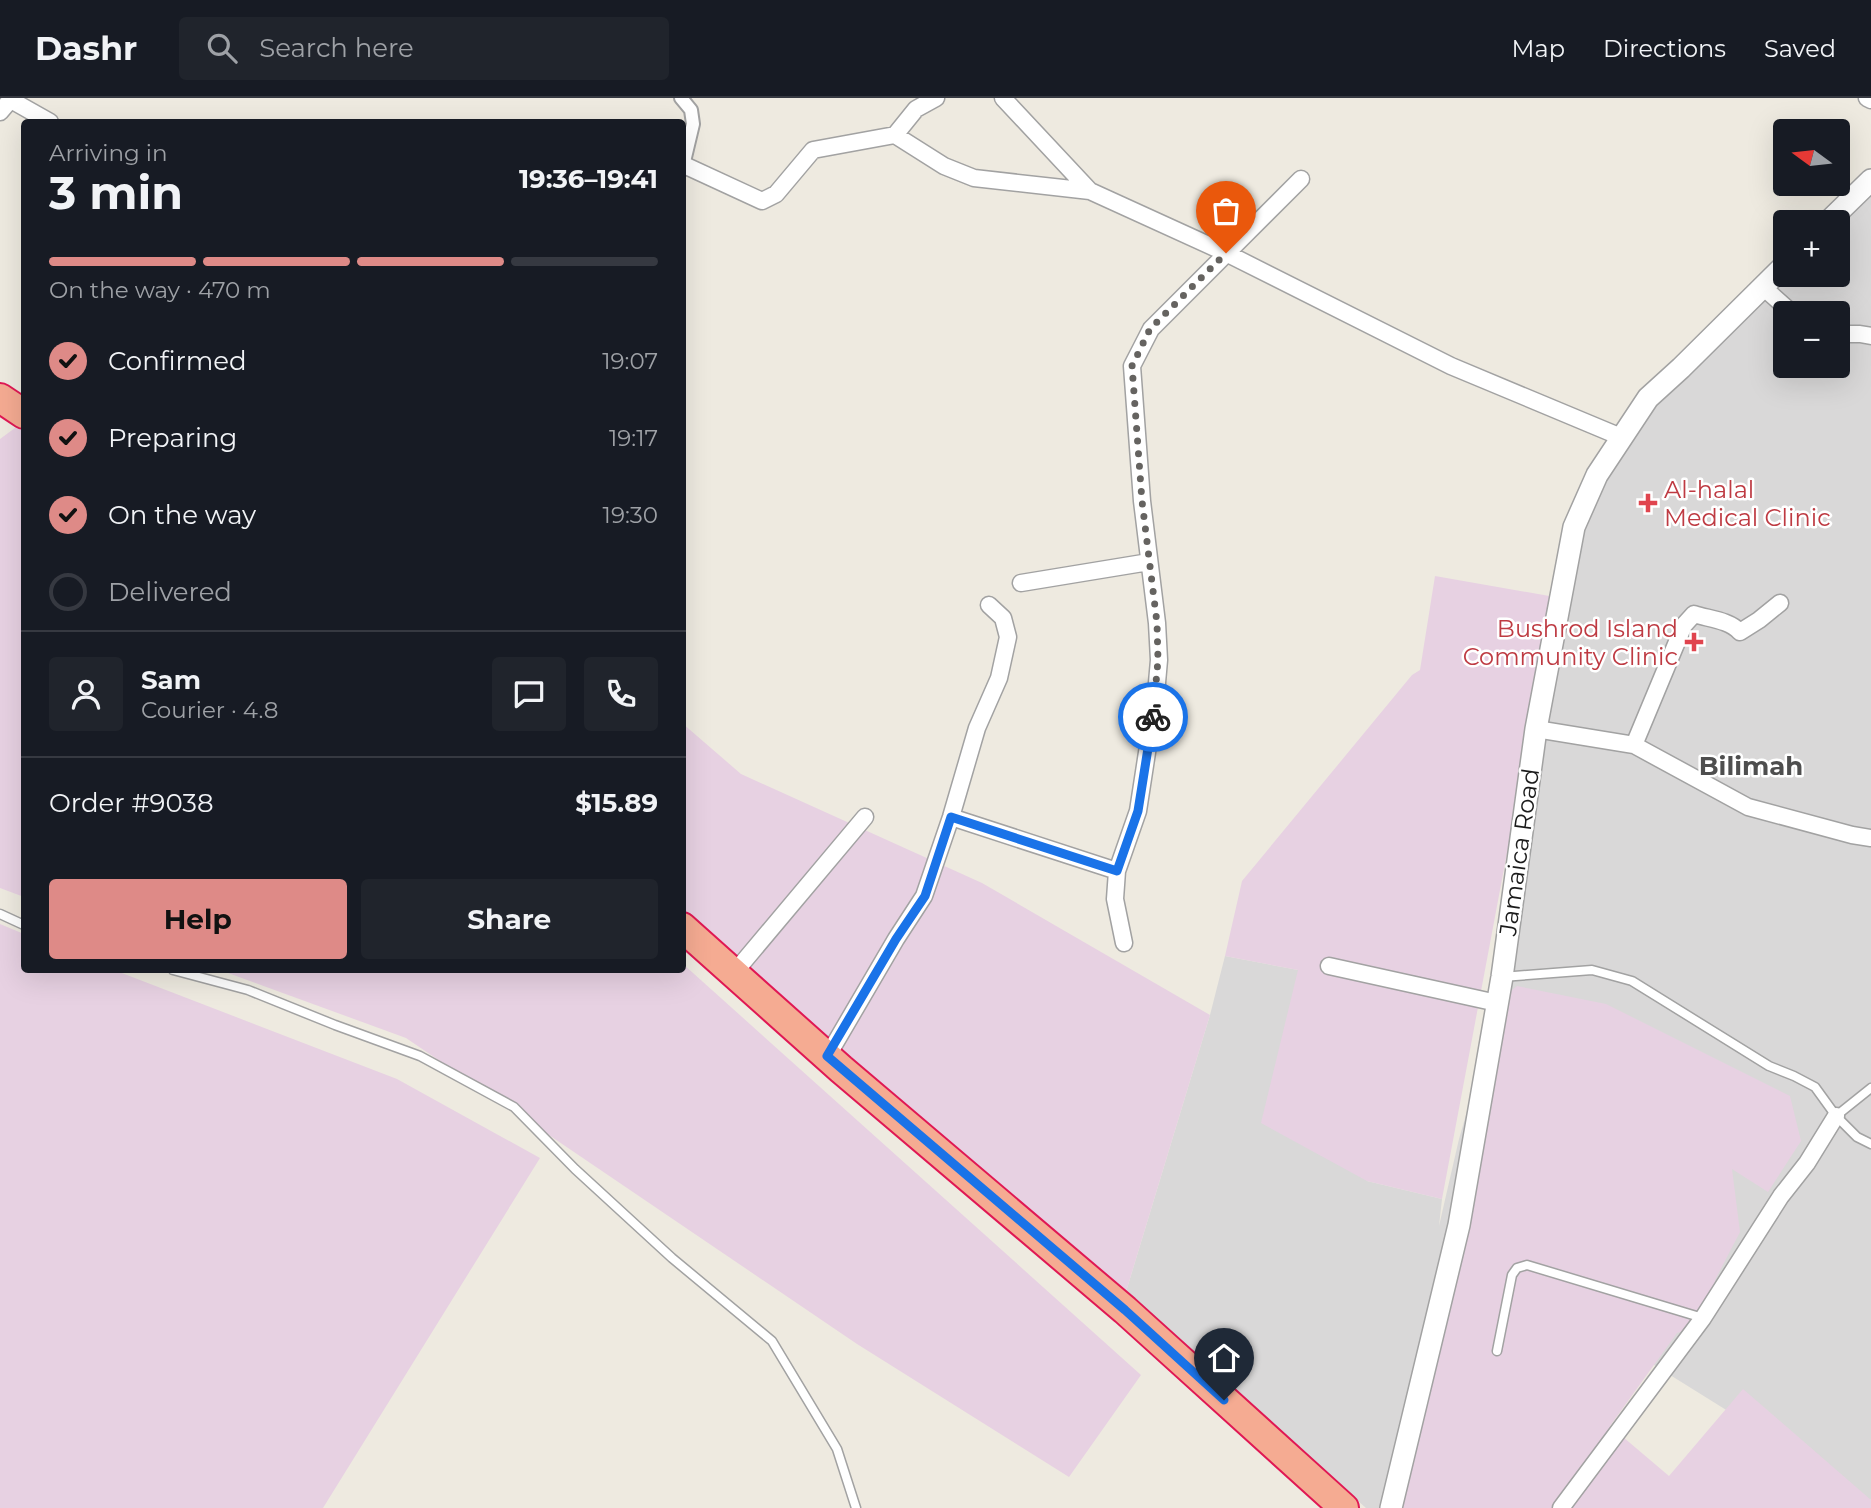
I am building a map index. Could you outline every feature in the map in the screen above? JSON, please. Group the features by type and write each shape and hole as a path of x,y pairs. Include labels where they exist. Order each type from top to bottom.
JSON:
{"highway":[{"path":"0,398 21,412"},
{"path":"686,931 827,1056 1125,1310 1344,1508"}],"street":[{"path":"681,98 691,110 692,124 686,153"},
{"path":"686,169 762,201 776,194 813,150 895,135 916,109 936,98"},
{"path":"1003,98 1090,191"},
{"path":"8,103 43,119"},
{"path":"895,135 944,166 974,178 1090,191 1226,253 1451,366 1621,437"},
{"path":"1124,943 1115,899 1117,871 1138,811 1156,694 1158,660 1157,623 1135,419 1132,366 1150,329 1301,178"},
{"path":"1840,210 1871,180"},
{"name":"Jamaica Road","path":"1391,1508 1459,1225 1502,978 1536,729 1574,527 1597,475 1648,398 1773,277"},
{"path":"1763,287 1779,301"},
{"path":"1850,334 1871,336"},
{"path":"1021,583 1149,562"},
{"path":"1634,745 1684,625 1694,614 1732,624 1740,632 1780,603"},
{"path":"827,1056 896,939 925,896 977,728 999,678 1008,637 1003,618 989,605"},
{"path":"1536,729 1634,745 1748,807 1871,838"},
{"path":"734,973 865,817"},
{"path":"951,817 1117,871"},
{"path":"1329,967 1497,1003"},
{"path":"1561,1508 1703,1318 1836,1116"}],"lane":[{"path":"0,914 21,924"},
{"path":"1502,978 1592,970 1632,981 1769,1066 1815,1087 1836,1116 1857,1137 1871,1144"},
{"path":"184,973 248,990 420,1056 514,1107 575,1169 672,1258 772,1341 837,1449 856,1508"},
{"path":"1836,1116 1871,1088"},
{"path":"1497,1351 1512,1275 1517,1268 1527,1265 1703,1318"}],"shaded area":[{"path":"1871,177 1871,1500 1646,1360 1382,1508 1366,1508 1125,1295 1210,1015 1225,956 1298,970 1367,1181 1442,1199 1439,1226 1459,1139 1511,960 1508,920 1588,509 1649,411 1773,287 1850,287 1850,210 1847,210"},
{"path":"19,425 21,427 21,896 0,888 0,439"},
{"path":"1435,576 1555,597 1442,1199 1367,1181 1261,1123 1298,970 1225,956 1242,881 1412,675 1420,670"},
{"path":"686,726 741,774 982,883 1210,1015 1125,1295 686,916"},
{"path":"0,924 21,933 21,973 122,973 397,1079 540,1158 323,1508 0,1508"},
{"path":"686,967 1141,1375 1069,1477 857,1344 406,1038 228,973 686,973"},
{"path":"1517,986 1606,1004 1790,1096 1801,1141 1768,1192 1732,1169 1740,1232 1715,1280 1711,1321 1677,1333 1610,1426 1669,1476 1743,1389 1871,1500 1871,1508 1401,1508 1497,1003"}],"way so far":[{"path":"1153,717 1158,660 1157,623 1142,501 1132,366 1150,329 1226,253"}],"place":[{"name":"Al-halal Medical Clinic","path":"1648,503"},
{"name":"Bushrod Island Community Clinic","path":"1694,642"}],"district":[{"name":"Bilimah","path":"1751,766"}],"route":[{"path":"1153,717 1138,811 1117,871 951,817 925,896 896,939 827,1056 1125,1310 1224,1400"}]}
